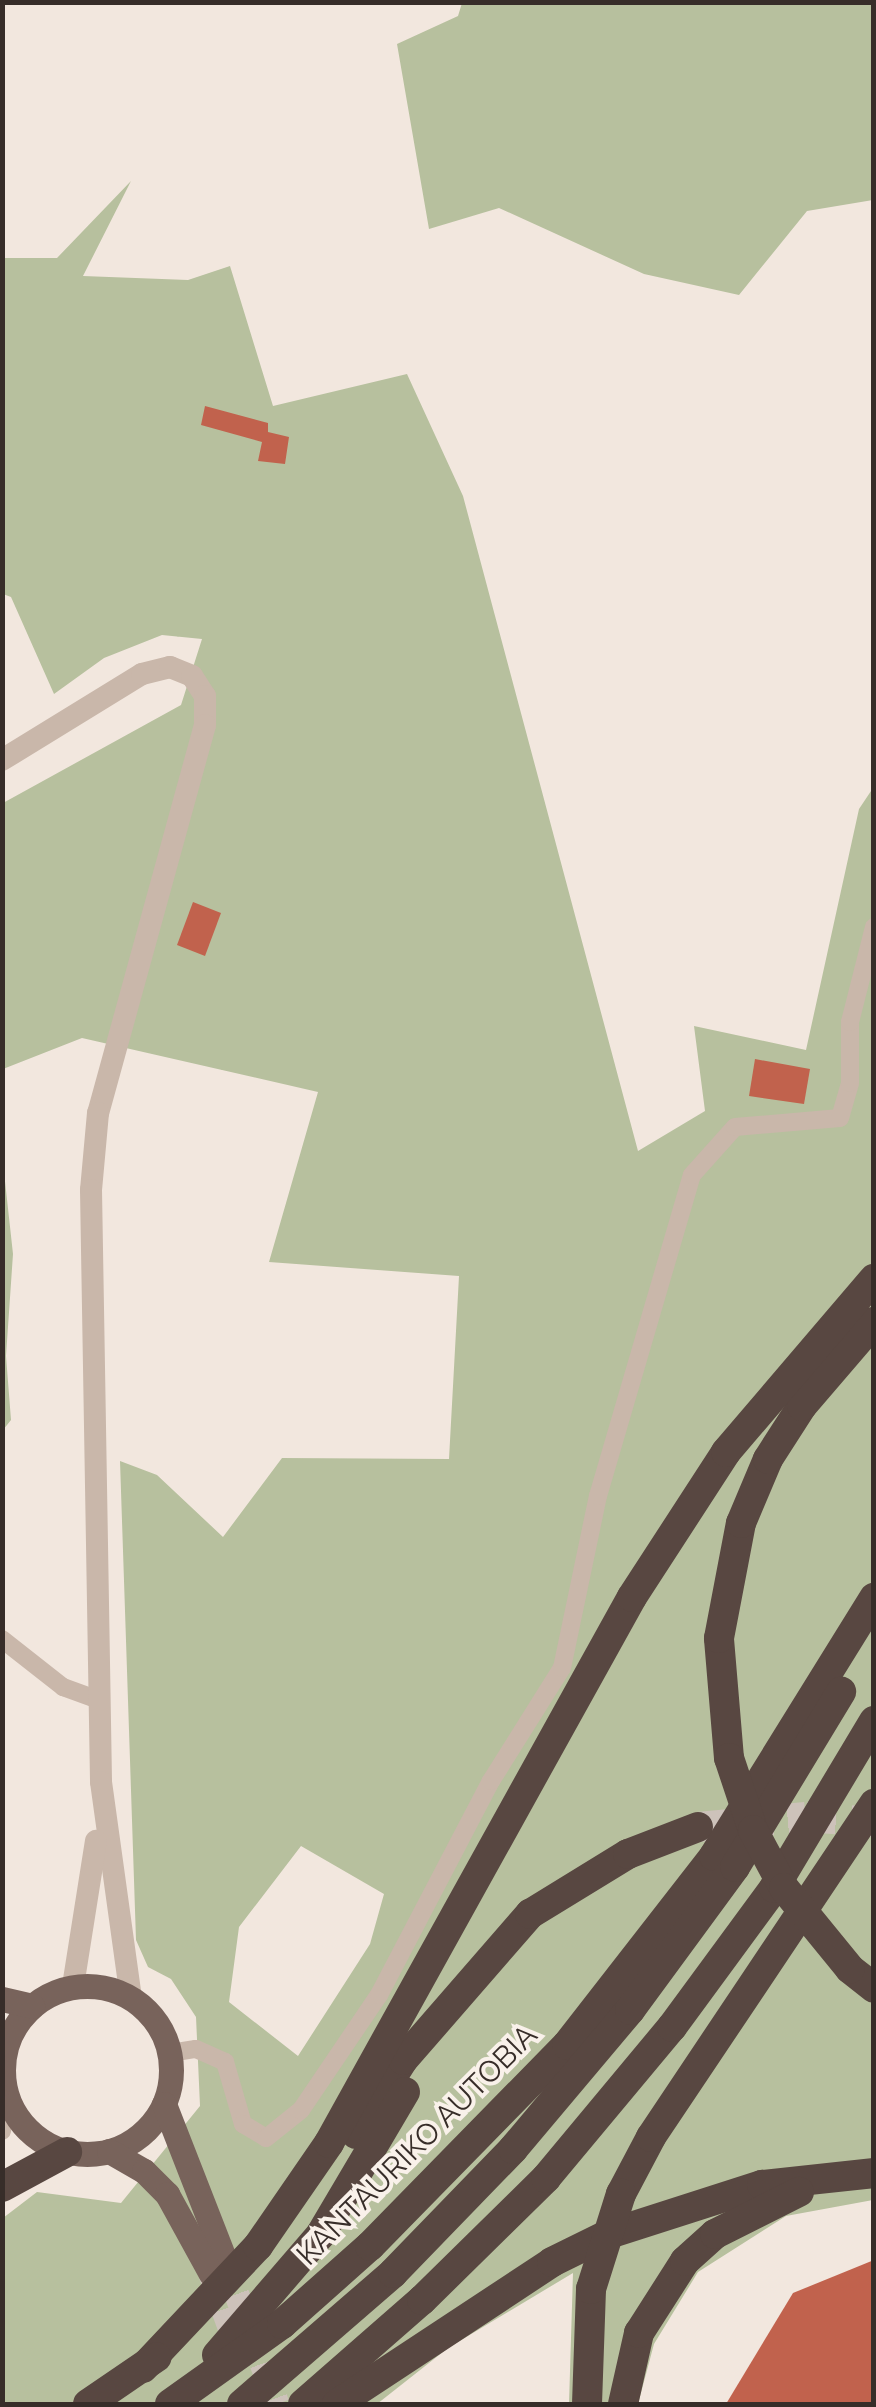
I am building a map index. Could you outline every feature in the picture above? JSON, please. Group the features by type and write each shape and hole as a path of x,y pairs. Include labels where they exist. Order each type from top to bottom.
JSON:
{"highway":[{"path":"144,2368 258,2246 329,2143 632,1597 726,1452 874,1278"},
{"path":"862,1979 784,1888 753,1830 729,1758 719,1638 741,1523 768,1459 802,1406 874,1322"},
{"name":"KANTAURIKO AUTOBIA","path":"173,2403 282,2324 370,2246 554,2060 714,1856 874,1598"},
{"path":"242,2404 393,2273 513,2149 630,2010 795,1774 874,1623"},
{"path":"303,2404 422,2300 546,2178 672,2027 774,1888 874,1721"},
{"path":"588,2404 590,2289 621,2194 651,2138 874,1804"},
{"path":"88,2404 144,2368 268,2258 403,2060 467,1981 530,1914 580,1880 698,1827"},
{"path":"173,2403 321,2234 467,1981"},
{"path":"2,2187 66,2152"},
{"path":"337,2404 552,2262 608,2234 762,2184 874,2173"},
{"path":"623,2404 639,2333 685,2261 715,2234 768,2203 839,2177"}],"main road":[{"path":"110,2151 144,2170 167,2194 216,2264 164,2104 170,2054 156,2022 130,1998 73,1986 32,2006 11,2036 3,2071 8,2098 31,2132 66,2152 110,2151 132,2141 164,2104"},
{"path":"2,1999 32,2006"}],"street":[{"path":"2,760 142,674 170,666 192,676 205,696 205,726 98,1113 91,1206 101,1782 130,1998"},
{"path":"170,2054 196,2049 225,2062 243,2124 266,2138 301,2110 380,1995 491,1781 562,1668 603,1477 692,1175 735,1127 840,1118 850,1083 850,1022 874,927"},
{"path":"2,1639 63,1687 98,1700"},
{"path":"73,1986 90,1904 101,1782"},
{"path":"2,2131 8,2098"}],"green space":[{"path":"462,3 873,3 873,200 807,211 739,295 644,274 499,208 429,229 397,44 458,16"},
{"path":"131,181 83,276 188,280 230,266 273,406 407,374 463,496 638,1151 705,1111 694,1026 806,1050 859,809 873,788 873,2200 786,2216 698,2272 654,2344 638,2404 569,2404 573,2273 448,2348 377,2404 3,2404 3,2218 37,2192 121,2203 200,2106 196,2017 171,1979 148,1967 136,1940 120,1461 157,1475 223,1537 282,1458 449,1459 459,1276 269,1262 318,1092 82,1038 3,1069 3,803 181,705 202,639 162,635 104,658 54,694 11,597 3,594 3,258 57,258","holes":["301,1846 384,1894 370,1944 298,2056 229,2002 239,1927"]},
{"path":"3,1163 13,1254 6,1356 11,1420 3,1430"}],"building":[{"path":"205,406 268,423 268,432 289,437 285,464 258,461 262,442 201,425"},
{"path":"193,902 221,913 205,956 177,945"},
{"path":"755,1059 810,1069 804,1104 749,1096"},
{"path":"874,2260 874,2404 726,2404 793,2293"}],"tunnel":[{"path":"698,1827 806,1817 874,1822"},
{"path":"224,2259 277,2404"},
{"path":"211,2274 238,2349"}]}
